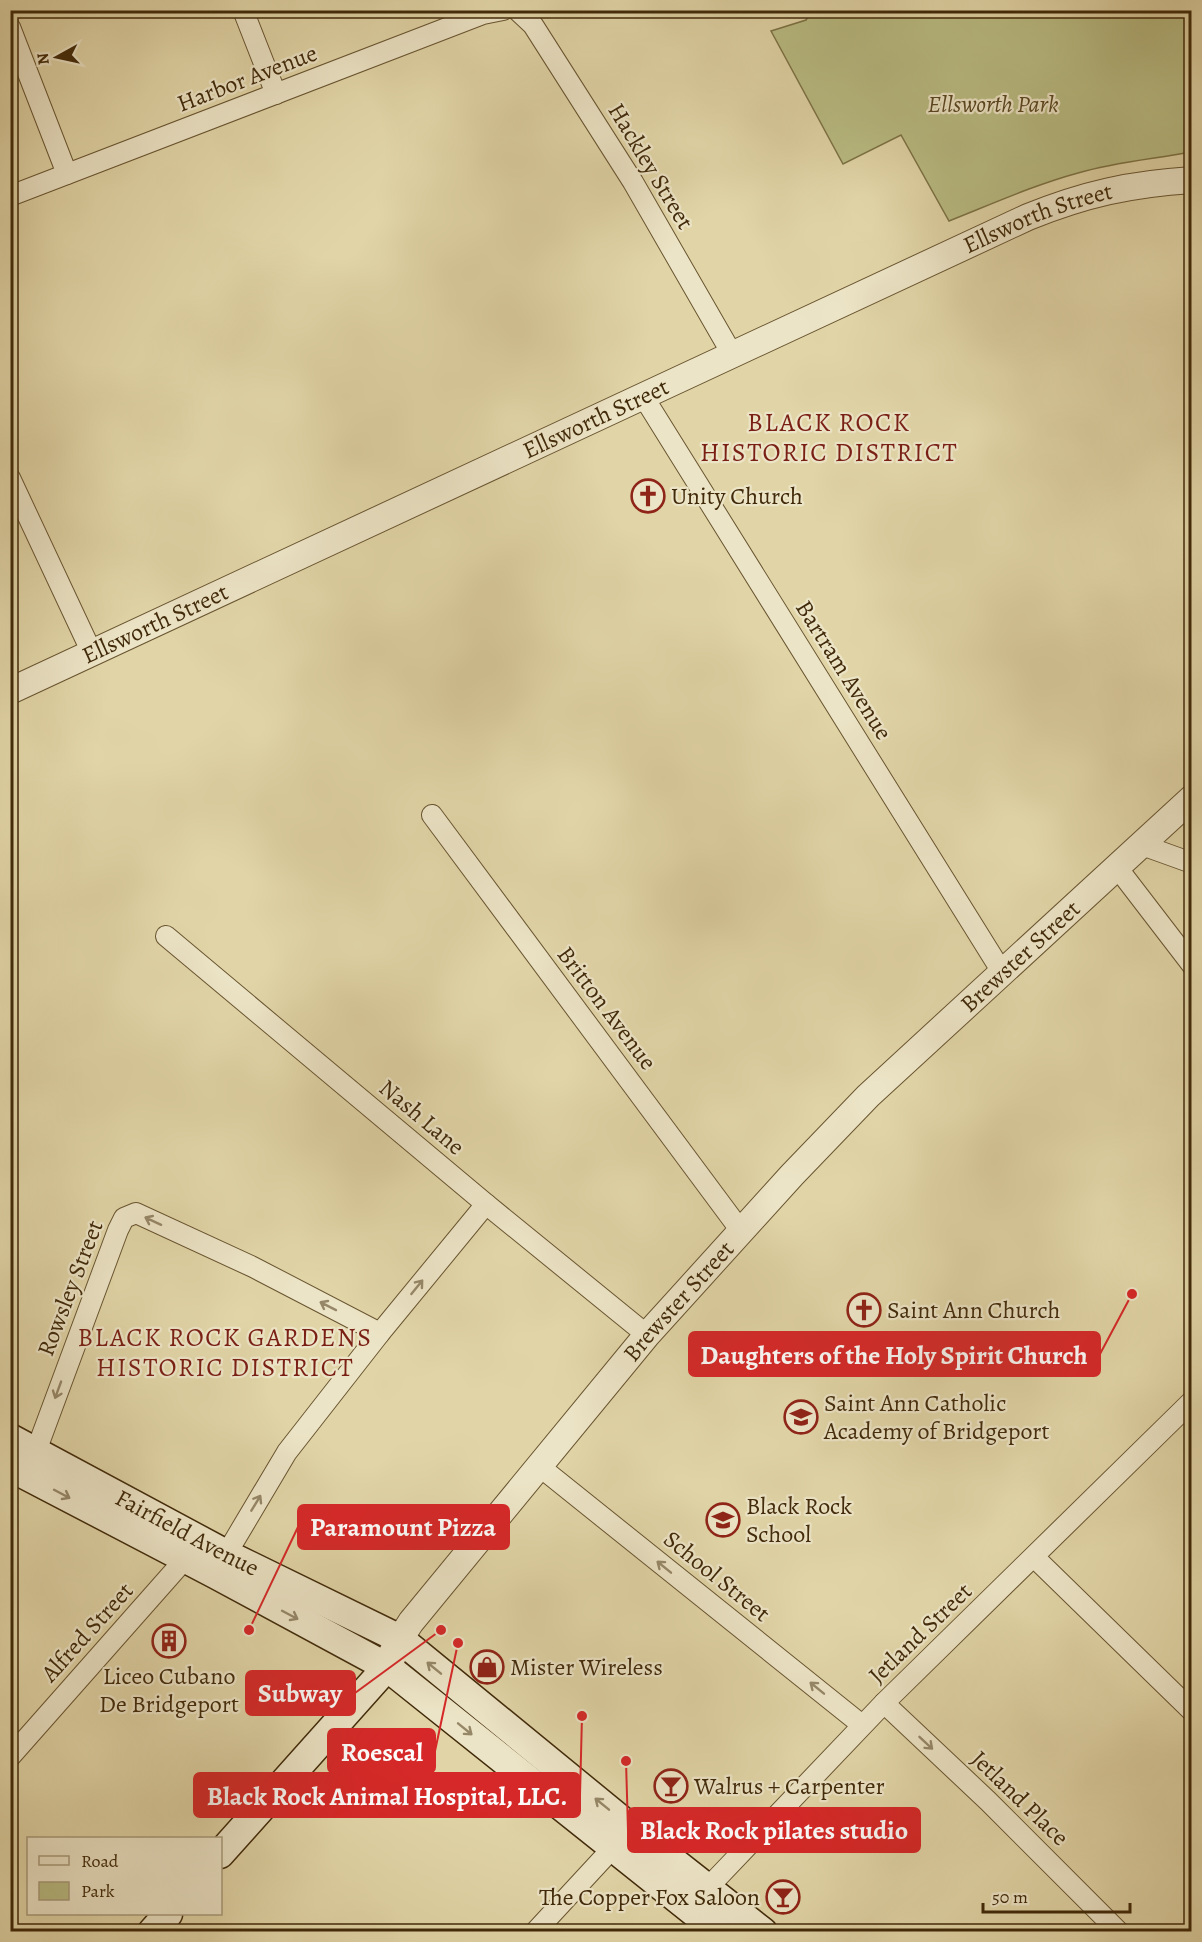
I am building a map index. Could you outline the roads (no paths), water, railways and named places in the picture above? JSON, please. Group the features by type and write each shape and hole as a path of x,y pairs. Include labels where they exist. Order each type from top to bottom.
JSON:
{"main road":[{"name":"Fairfield Avenue","path":"10,1438 25,1465 220,1564 387,1667 622,1838 698,1897 763,1932"},
{"name":"Fairfield Avenue","path":"220,1564 400,1639 622,1838"},
{"name":"Brewster Street","path":"222,1852 387,1667 400,1639"},
{"name":"Fairfield Avenue","path":"698,1897 719,1932"},
{"path":"152,1932 167,1915"}],"street":[{"path":"243,10 276,94"},
{"name":"Harbor Avenue","path":"10,196 483,14 503,10"},
{"name":"Hackley Street","path":"517,10 532,25 633,182 732,354"},
{"path":"10,27 67,174"},
{"name":"Ellsworth Street","path":"10,691 1010,225 1056,206 1102,191 1143,184 1191,180"},
{"name":"Bartram Avenue","path":"643,396 1002,972"},
{"path":"10,478 92,653"},
{"name":"Brewster Street","path":"400,1639 411,1622 647,1335 741,1231 868,1096 1191,798"},
{"name":"Britton Avenue","path":"432,815 741,1231"},
{"path":"1142,845 1191,863"},
{"path":"1116,866 1191,965"},
{"name":"Nash Lane","path":"166,936 486,1204 647,1335"},
{"path":"220,1564 286,1452 486,1204"},
{"name":"Rowsley Street","path":"25,1465 117,1230 124,1218 136,1213 253,1267 380,1333"},
{"name":"Jetland Street","path":"698,1897 862,1725 1191,1401"},
{"name":"School Street","path":"539,1466 862,1725"},
{"name":"Alfred Street","path":"10,1757 192,1549"},
{"path":"1034,1557 1191,1712"},
{"name":"Jetland Place","path":"884,1703 988,1801 1119,1932"},
{"path":"535,1932 622,1838"}],"place":[{"name":"Unity Church","path":"648,496"},
{"name":"Daughters of the Holy Spirit Church","path":"1132,1294"},
{"name":"Saint Ann Church","path":"864,1310"},
{"name":"Saint Ann Catholic Academy of Bridgeport","path":"801,1417"},
{"name":"Black Rock School","path":"723,1520"},
{"name":"Paramount Pizza","path":"249,1630"},
{"name":"Subway","path":"441,1630"},
{"name":"Liceo Cubano De Bridgeport","path":"169,1641"},
{"name":"Roescal","path":"458,1643"},
{"name":"Mister Wireless","path":"487,1667"},
{"name":"Black Rock Animal Hospital, LLC.","path":"582,1716"},
{"name":"Black Rock pilates studio","path":"626,1761"},
{"name":"Walrus + Carpenter","path":"671,1786"},
{"name":"The Copper Fox Saloon","path":"783,1897"}],"district":[{"name":"BLACK ROCK HISTORIC DISTRICT","path":"829,436"},
{"name":"BLACK ROCK GARDENS HISTORIC DISTRICT","path":"225,1352"}],"park label":[{"name":"Ellsworth Park","path":"993,104"}]}
